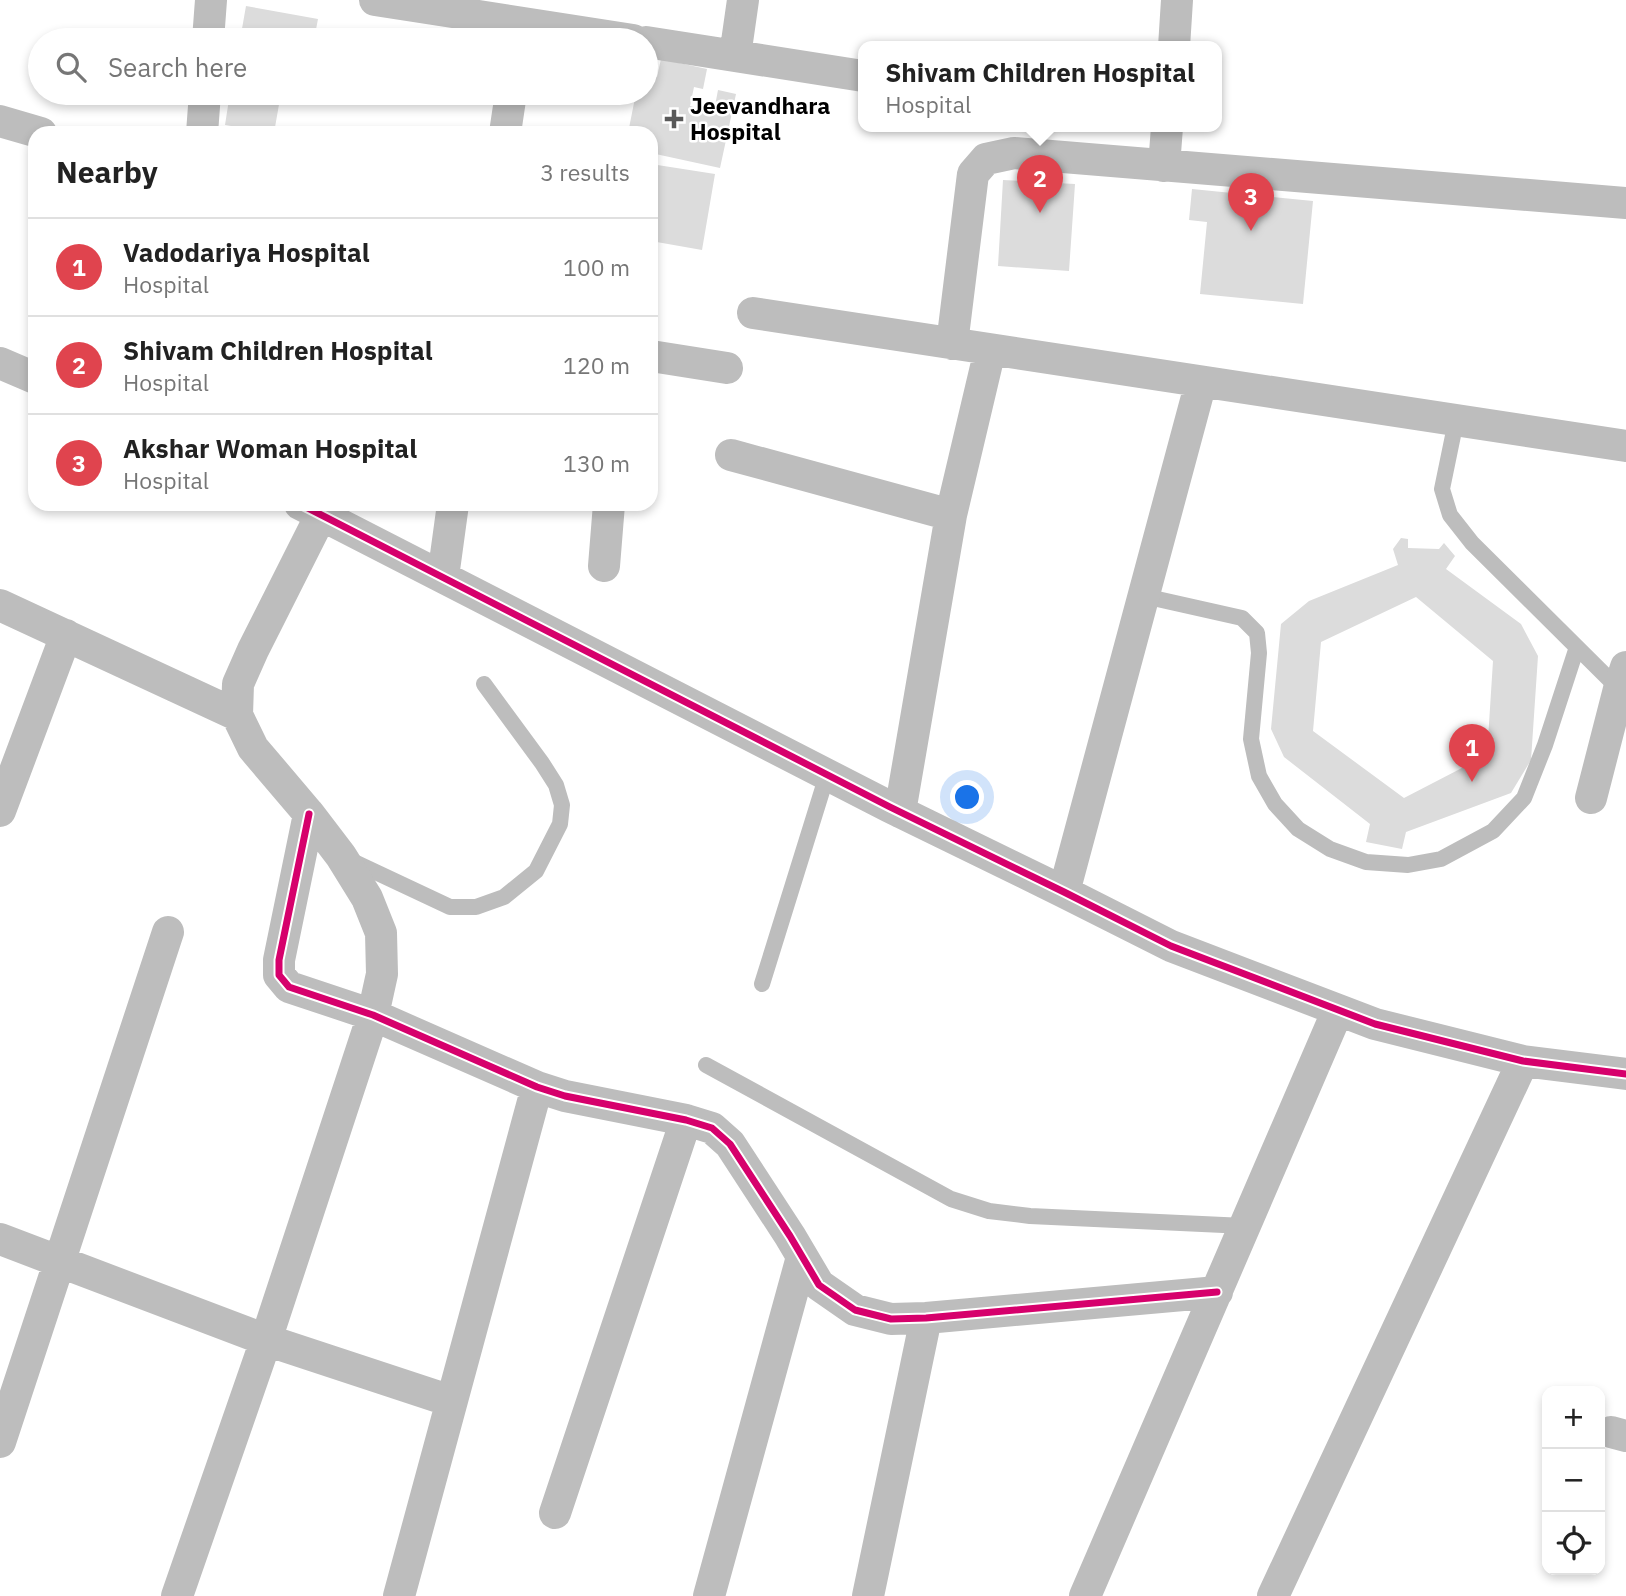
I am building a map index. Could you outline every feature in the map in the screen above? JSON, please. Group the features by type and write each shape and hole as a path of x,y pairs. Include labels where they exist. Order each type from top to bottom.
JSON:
{"street":[{"path":"209,28 211,0"},
{"path":"375,0 502,28"},
{"path":"735,56 743,0"},
{"path":"1174,41 1177,0"},
{"path":"658,44 858,75"},
{"path":"203,126 204,105"},
{"path":"506,126 509,105"},
{"path":"0,121 28,129"},
{"path":"1164,166 1167,132"},
{"path":"952,344 973,174 986,159 1014,153 1626,203"},
{"path":"753,313 1626,446"},
{"path":"900,812 951,515 990,350"},
{"path":"658,357 727,368"},
{"path":"0,363 28,375"},
{"path":"1064,892 1201,382"},
{"path":"731,455 951,515"},
{"path":"177,1596 266,1340 373,1015 382,974 381,933 367,898 341,856 253,748 237,715 238,684 310,511"},
{"path":"315,511 827,775 1171,946 1375,1024 1523,1061 1626,1074"},
{"path":"443,577 452,511"},
{"path":"604,566 608,511"},
{"path":"0,605 237,715"},
{"path":"0,811 66,635"},
{"path":"1591,798 1622,678"},
{"path":"309,814 279,960 279,975 289,987 373,1015 565,1097 686,1120 712,1128 730,1144 819,1285 855,1310 891,1319 926,1318 1217,1292"},
{"path":"0,1442 168,932"},
{"path":"1085,1596 1338,1010"},
{"path":"1273,1596 1523,1061"},
{"path":"399,1596 537,1087"},
{"path":"555,1513 686,1120"},
{"path":"0,1239 266,1340 451,1401"},
{"path":"709,1596 802,1257"},
{"path":"868,1596 926,1318"}],"lane":[{"path":"1456,421 1442,489 1450,515 1472,542 1577,647 1622,678"},
{"path":"1144,596 1241,618 1257,633 1259,653 1251,739 1259,776 1275,804 1298,829 1329,849 1366,862 1408,864 1441,859 1493,831 1524,797 1545,745 1577,647"},
{"path":"341,856 450,907 476,907 505,897 536,871 560,824 562,805 556,785 549,774 484,684"},
{"path":"762,984 827,775"},
{"path":"706,1065 951,1199 989,1211 1030,1216 1245,1226"}],"building":[{"path":"246,6 318,19 316,28 242,28"},
{"path":"661,59 707,69 703,89 694,87 690,106 714,111 718,90 736,94 720,168 658,155 658,126 629,126 634,105 658,105 658,72"},
{"path":"228,105 279,105 275,126 225,125"},
{"path":"658,165 715,174 702,250 658,242"},
{"path":"1003,180 1075,184 1069,271 998,266"},
{"path":"1192,189 1313,201 1303,304 1200,294 1207,222 1189,220"},
{"path":"1401,538 1408,539 1408,548 1439,549 1444,543 1455,556 1446,569 1521,624 1538,656 1531,760 1511,793 1406,832 1402,849 1366,842 1370,824 1284,757 1271,729 1281,624 1309,601 1398,565 1393,549","holes":["1416,597 1493,661 1487,755 1404,798 1313,731 1321,642"]}],"cycle path":[{"path":"314,511 890,807 1171,946 1375,1024 1523,1061 1626,1074"},
{"path":"309,814 279,960 279,975 289,987 373,1015 537,1087 565,1096 686,1120 712,1128 730,1144 819,1285 855,1310 891,1319 926,1318 1217,1292"}],"place":[{"name":"Jeevandhara Hospital","path":"674,119"},
{"name":"Shivam Children Hospital","path":"1040,213"},
{"name":"Akshar Woman Hospital","path":"1251,231"},
{"name":"Vadodariya Hospital","path":"1472,782"}]}
